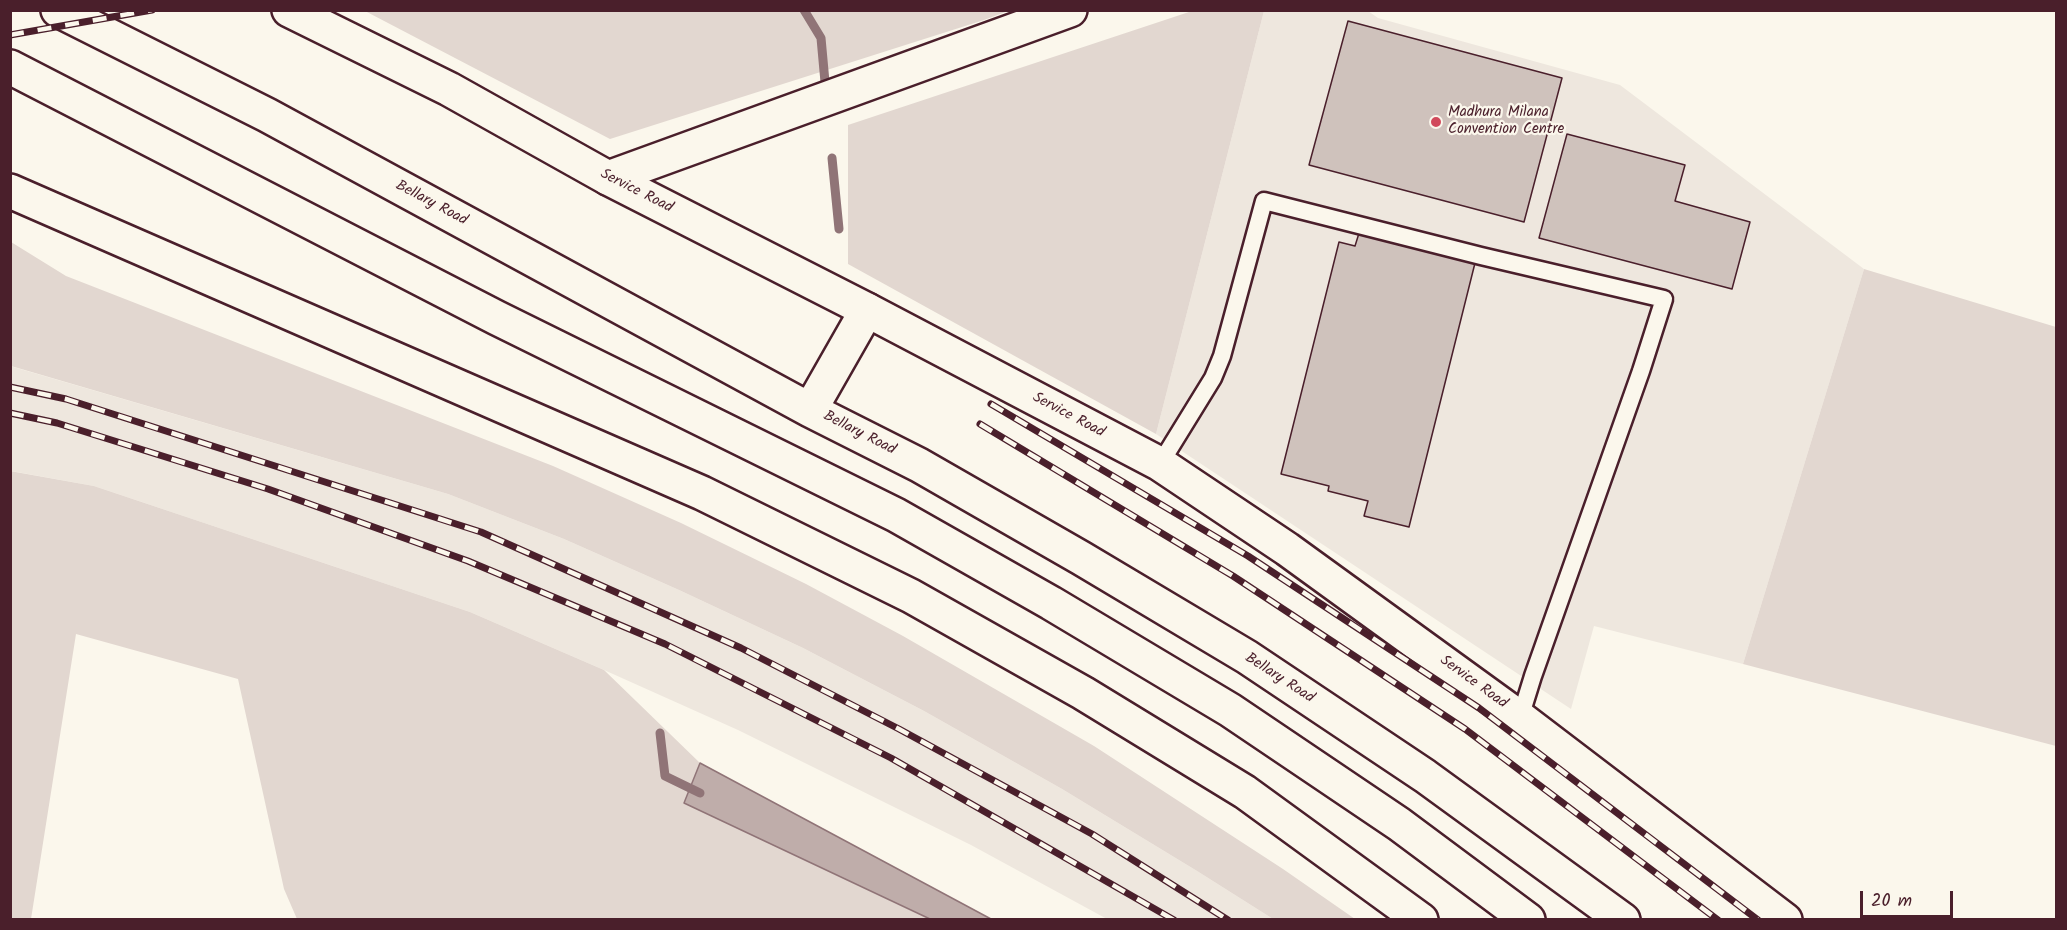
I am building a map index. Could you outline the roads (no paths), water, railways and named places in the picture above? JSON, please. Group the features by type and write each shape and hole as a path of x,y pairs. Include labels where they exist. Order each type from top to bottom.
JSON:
{"main road":[{"name":"Bellary Road","path":"58,10 277,121 812,411 919,465 1081,558 1247,657 1425,776 1623,920"},
{"name":"Service Road","path":"289,10 449,90 609,178 1160,464 1287,549 1520,718 1785,920"},
{"path":"609,178 1070,10"},
{"path":"10,67 497,318 896,515 1061,609 1230,710 1399,824 1528,920"},
{"path":"10,191 702,493 911,596 1083,693 1245,792 1421,920"},
{"path":"812,411 867,310"}],"lane":[{"path":"1160,464 1214,378 1264,201 1664,299 1520,718"}],"waterway":[{"path":"804,10 821,38 826,93"},
{"path":"832,158 839,229"},
{"path":"660,733 665,776 700,793"}],"railway":[{"path":"10,35 152,10"},
{"path":"10,387 66,399 481,532 741,648 899,729 1092,834 1228,920"},
{"path":"991,404 1248,556 1479,708 1758,920"},
{"path":"10,413 57,423 268,489 468,561 665,644 891,758 1174,920"},
{"path":"980,424 1233,576 1465,729 1718,920"}],"place":[{"name":"Madhura Milana Convention Centre","path":"1436,122"}]}
